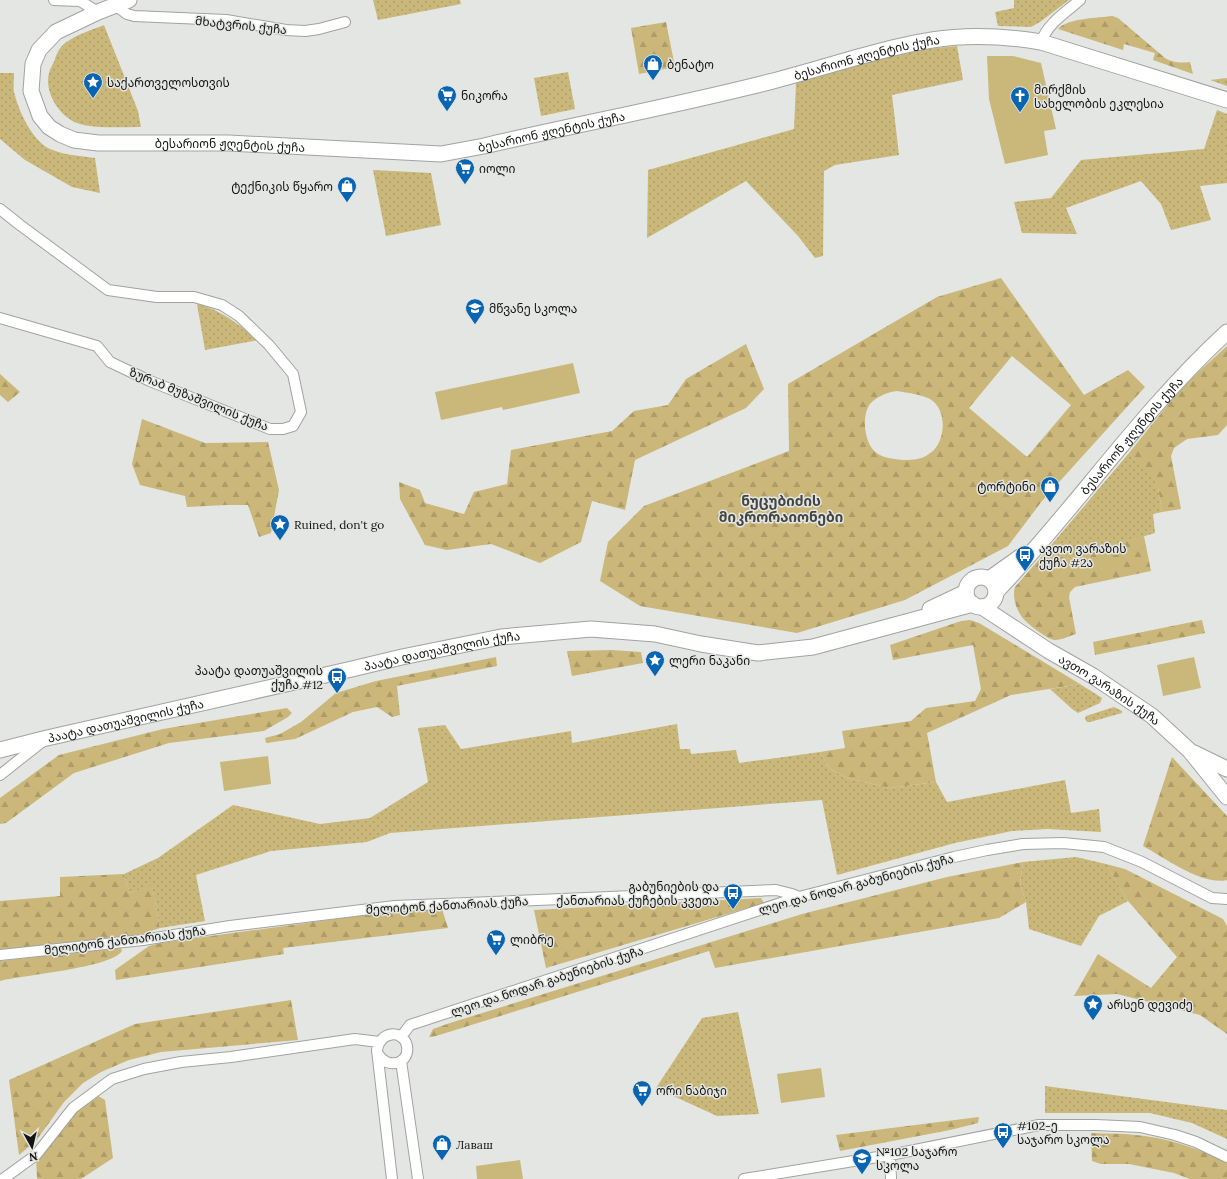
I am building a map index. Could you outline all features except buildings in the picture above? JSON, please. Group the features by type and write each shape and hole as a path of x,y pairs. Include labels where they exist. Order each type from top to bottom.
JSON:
{"main road":[{"name":"ბესარიონ ჟღენტის ქუჩა","path":"122,3 98,12 56,32 39,50 34,64 31,91 40,116 49,127 74,140 98,143 229,142 441,154 484,146 748,87 876,53 933,40 977,36 1013,37 1040,42 1227,100"},
{"name":"ბესარიონ ჟღენტის ქუჩა","path":"983,596 1040,543 1158,401 1205,352 1227,332"},
{"name":"პაატა დათუაშვილის ქუჩა","path":"0,750 402,657 501,637 591,629 655,634 701,644 758,653 813,647 889,628 983,596"},
{"name":"ავთო ვარაზის ქუჩა","path":"983,596 1024,633 1049,651 1093,676 1152,716 1190,751 1227,797"},
{"name":"ავთო ვარაზის ქუჩა","path":"1190,751 1227,768"}],"street":[{"path":"54,0 80,1 98,12"},
{"path":"1040,42 1051,24 1080,0"},
{"name":"მხატვრის ქუჩა","path":"122,3 126,14 134,16 226,20 286,30 304,31 319,29 346,22"},
{"name":"ზურაბ მუზაშვილის ქუჩა","path":"0,208 20,225 108,290 157,297 194,297 222,305 239,316 269,345 293,374 301,412 293,426 283,429 270,429 150,381 110,362 97,346 0,318"},
{"path":"0,775 47,738"},
{"name":"ლეო და ნოდარ გაბუნიების ქუჩა","path":"401,1037 410,1025 799,897 987,850 1023,844 1063,843 1104,847 1142,862 1212,898 1227,899"},
{"name":"მელიტონ ქანთარიას ქუჩა","path":"0,955 143,940 230,926 394,906 776,890 799,897"},
{"path":"378,1054 383,1061 387,1063 397,1063 404,1057 407,1048 401,1037 389,1034 379,1042 377,1050 392,1179"},
{"path":"3,1179 36,1155 73,1108 112,1079 144,1068 181,1062 231,1057 354,1039 379,1042"},
{"path":"401,1061 418,1179"},
{"path":"744,1179 890,1154 1039,1125 1140,1127 1196,1142 1227,1157"},
{"path":"890,1154 892,1179"}],"shaded area":[{"path":"373,0 460,0 461,4 378,20"},
{"path":"1014,0 1069,0 1031,27 998,26 995,12 1014,8"},
{"path":"104,25 138,111 141,127 100,127 77,123 64,115 54,102 51,95 48,80 49,73 61,47 74,38"},
{"path":"957,46 963,80 892,95 899,155 835,165 824,171 823,256 815,258 798,236 746,181 647,238 648,170 794,129 796,83 886,53"},
{"path":"987,56 1013,56 1041,63 1056,129 1044,131 1048,155 1005,164 989,99"},
{"path":"568,72 575,109 541,116 534,78"},
{"path":"0,73 14,73 14,92 22,115 32,132 43,145 61,153 95,158 100,193 72,187 25,160 0,139"},
{"path":"1227,78 1227,86 1210,80"},
{"path":"1217,110 1227,114 1227,183 1200,186 1211,220 1171,230 1161,204 1141,181 1066,208 1077,234 1022,233 1014,202 1051,198 1081,160 1204,149"},
{"path":"373,170 431,173 441,225 386,236"},
{"path":"197,304 222,314 259,340 205,350"},
{"path":"573,363 580,393 503,410 502,407 441,420 435,392"},
{"path":"1129,453 1153,475 1158,487 1162,512 1153,514 1155,533 1067,559 1051,561 1042,556"},
{"path":"1107,550 1112,571 1100,573 1095,552"},
{"path":"1194,657 1201,688 1163,696 1157,665"},
{"path":"1080,684 1102,698 1100,703 1078,713 1050,689"},
{"path":"1114,707 1122,711 1122,713 1090,722 1087,722 1085,719 1086,716"},
{"path":"677,724 680,749 690,749 691,754 736,750 739,763 820,752 830,769 847,778 890,788 936,782 947,802 1065,780 1071,813 1099,809 1101,832 1048,829 1012,831 955,843 837,875 822,800 390,833 367,842 271,851 196,875 205,921 160,928 152,886 130,893 124,874 158,858 233,805 320,824 370,818 428,782 418,728 445,725 461,749 571,731 572,743"},
{"path":"268,756 271,784 224,791 220,762"},
{"path":"1076,857 1106,864 1128,901 1099,916 1081,946 1029,929 1026,902 1020,883 1023,862"},
{"path":"738,1012 759,1114 717,1116 656,1088 702,1018"},
{"path":"821,1068 825,1097 781,1103 777,1074"},
{"path":"1045,1086 1227,1110 1227,1139 1192,1123 1150,1113 1045,1113"},
{"path":"520,1160 523,1179 477,1179 476,1166"}],"green space":[{"path":"1112,16 1118,18 1165,58 1177,62 1190,62 1193,74 1153,60 1155,53 1124,44 1123,50 1058,29 1063,25 1076,21"},
{"path":"666,22 675,67 639,74 631,28"},
{"path":"1001,278 1084,395 1128,370 1145,387 1042,501 1008,546 905,600 797,633 640,606 600,581 608,542 644,506 789,451 788,384 937,297","holes":["1012,356 1071,405 1027,457 969,408","897,391 930,399 936,404 942,416 943,424 940,439 933,451 926,456 914,460 902,460 886,457 873,450 867,438 865,430 865,416 870,404 886,393"]},
{"path":"746,344 764,389 746,408 635,460 625,510 592,501 581,542 540,563 491,544 447,550 425,545 400,499 399,482 420,490 425,503 464,514 474,492 507,484 511,450 612,431 634,411 668,405 686,379"},
{"path":"1227,346 1227,425 1218,435 1187,439 1174,448 1171,456 1181,509 1162,512 1158,487 1153,476 1129,453 1183,386"},
{"path":"0,374 20,392 8,402 0,395"},
{"path":"142,419 205,443 268,442 279,490 271,533 259,537 248,505 187,507 185,496 140,485 132,464"},
{"path":"1144,536 1151,571 1075,587 1070,592 1069,597 1076,634 1060,639 1052,639 1032,627 1020,614 1014,599 1015,587 1042,556 1051,561 1067,559"},
{"path":"970,620 979,623 1080,684 1011,695 927,733 936,782 890,788 847,778 830,769 820,752 845,748 842,731 911,721 926,708 975,701 981,689 973,645 893,660 890,645 961,621"},
{"path":"1202,620 1205,633 1095,655 1093,642"},
{"path":"612,650 641,652 643,663 572,676 567,651"},
{"path":"496,657 497,666 397,686 400,715 392,717 377,707 353,712 295,739 266,743 265,738 280,734 301,722 336,693 376,681"},
{"path":"287,708 292,713 288,717 264,731 169,743 74,773 6,823 0,824 0,798 59,755 163,729"},
{"path":"1172,757 1227,816 1227,880 1217,881 1196,875 1173,864 1143,846"},
{"path":"1023,862 1020,883 1026,902 999,918 715,968 709,951 429,1037 433,1029 450,1023 802,914 947,877"},
{"path":"1106,864 1125,869 1223,919 1227,926 1227,1034 1200,1015 1117,994 1074,996 1098,954 1151,988 1177,957 1128,901"},
{"path":"124,874 130,893 152,885 160,928 130,938 0,951 0,901 60,896 60,877"},
{"path":"761,898 764,903 546,968 534,910"},
{"path":"442,909 448,928 283,948 284,954 116,980 115,970 149,946 160,943 372,914"},
{"path":"121,948 122,951 115,957 102,962 66,970 0,981 0,961"},
{"path":"291,1000 298,1040 161,1052 129,1060 101,1072 83,1083 64,1102 36,1141 19,1155 9,1080 135,1024"},
{"path":"93,1093 105,1100 113,1158 81,1179 37,1179 36,1155"},
{"path":"979,1117 978,1123 950,1130 840,1151 836,1135"},
{"path":"1091,1133 1124,1134 1158,1138 1206,1153 1227,1163 1227,1179 1190,1179 1174,1173 1129,1164 1101,1164 1092,1161"}],"place":[{"name":"ბენატო","path":"653,81"},
{"name":"საქართველოსთვის","path":"93,99"},
{"name":"ნიკორა","path":"447,112"},
{"name":"მირქმის სახელობის ეკლესია","path":"1020,113"},
{"name":"იოლი","path":"465,185"},
{"name":"ტექნიკის წყარო","path":"347,203"},
{"name":"მწვანე სკოლა","path":"475,325"},
{"name":"ტორტინი","path":"1050,503"},
{"name":"Ruined, don't go","path":"280,541"},
{"name":"ავთო ვარაზის ქუჩა #2ა","path":"1025,572"},
{"name":"ლერი ნაკანი","path":"655,677"},
{"name":"პაატა დათუაშვილის ქუჩა #12","path":"337,694"},
{"name":"გაბუნიების და ქანთარიას ქუჩების კვეთა","path":"733,910"},
{"name":"ლიბრე","path":"496,956"},
{"name":"არსენ დევიძე","path":"1093,1021"},
{"name":"ორი ნაბიჯი","path":"642,1107"},
{"name":"#102-ე საჯარო სკოლა","path":"1003,1149"},
{"name":"Лаваш","path":"442,1161"},
{"name":"№102 საჯარო სკოლა","path":"862,1175"}],"district":[{"name":"ნუცუბიძის მიკრორაიონები","path":"781,510"}]}
